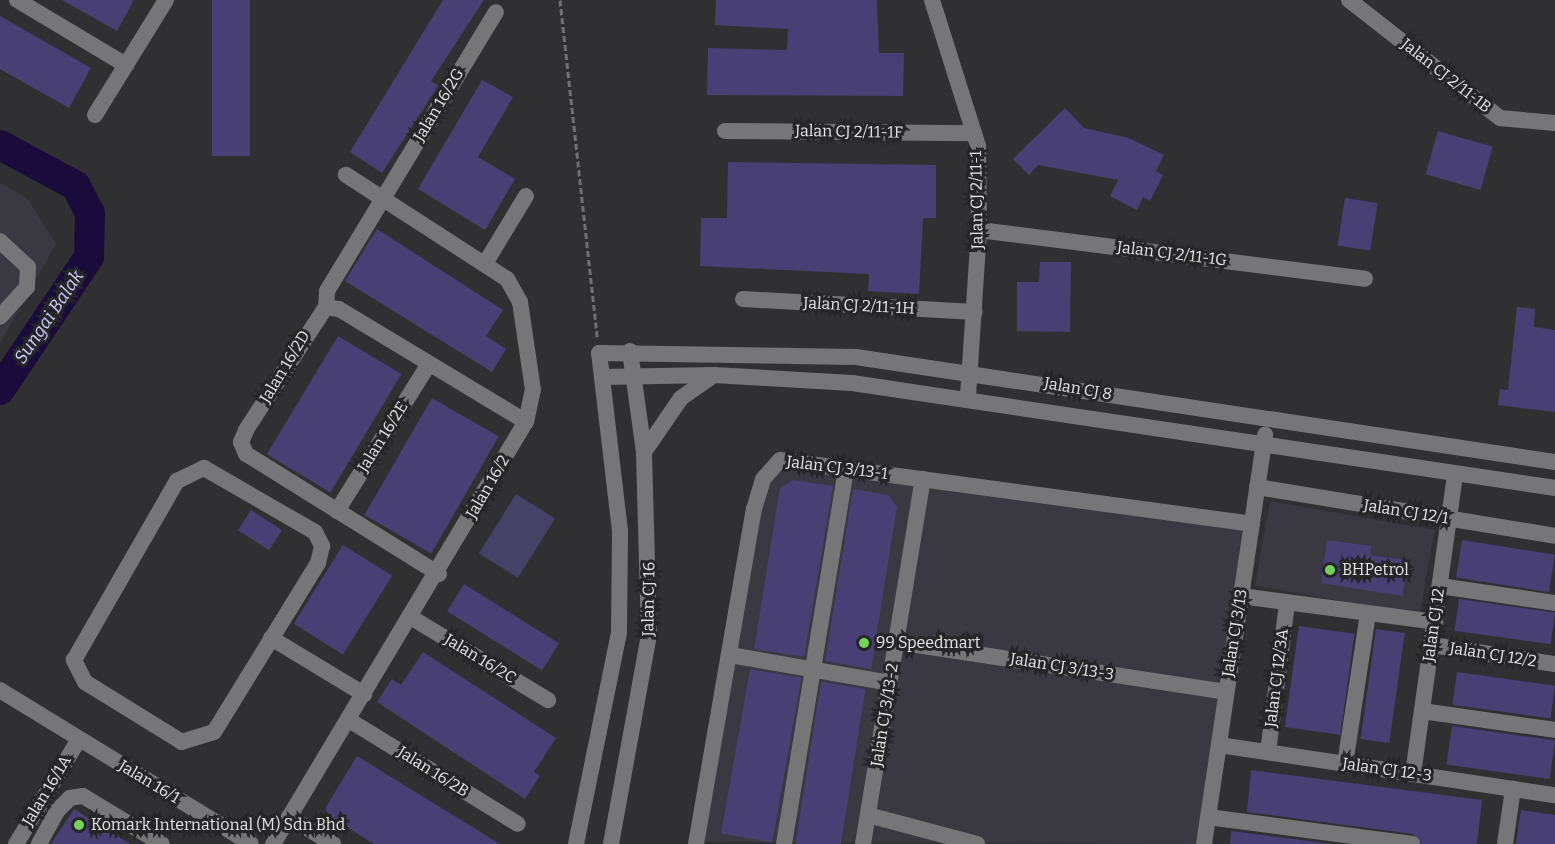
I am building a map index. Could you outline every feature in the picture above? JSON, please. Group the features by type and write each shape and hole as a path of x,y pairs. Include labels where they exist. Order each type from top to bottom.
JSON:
{"street":[{"path":"17,0 126,65"},
{"name":"Jalan CJ 2/11-1","path":"932,0 974,133 979,230 968,397"},
{"name":"Jalan CJ 2/11-1B","path":"1349,0 1500,118 1555,123"},
{"path":"95,115 163,1"},
{"name":"Jalan 16/2G","path":"333,308 327,291 496,12"},
{"name":"Jalan CJ 2/11-1F","path":"725,131 974,133"},
{"name":"Jalan 16/2","path":"273,844 439,574 526,422 533,390 520,302 507,279 486,262 346,175"},
{"path":"486,262 526,196"},
{"name":"Jalan CJ 2/11-1G","path":"979,230 1365,279"},
{"path":"0,241 28,267 27,287 0,317"},
{"name":"Jalan CJ 2/11-1H","path":"743,299 975,312"},
{"path":"333,308 526,422"},
{"name":"Jalan 16/2D","path":"333,308 316,315 241,442 246,454 337,511"},
{"name":"Jalan CJ 8","path":"599,353 630,351 856,357 970,370 1267,421 1555,462"},
{"name":"Jalan CJ 16","path":"611,844 650,634 644,452 630,351"},
{"name":"Jalan CJ 16","path":"576,844 619,632 620,531 599,353"},
{"name":"Jalan 16/2E","path":"337,511 429,364"},
{"path":"644,452 681,398 714,375"},
{"name":"Jalan CJ 8","path":"602,377 714,375 968,397 1263,446 1555,489"},
{"name":"Jalan CJ 3/13","path":"1204,844 1267,421"},
{"name":"Jalan CJ 3/13-1","path":"696,844 764,479 780,460 1252,524"},
{"path":"204,468 315,532 322,546 318,563 271,638 214,732 199,741 182,742 85,682 74,660 177,481 204,468"},
{"path":"784,844 811,669 846,469"},
{"name":"Jalan CJ 12","path":"1413,774 1455,475"},
{"name":"Jalan CJ 3/13-2","path":"863,844 923,479"},
{"name":"Jalan CJ 12/1","path":"1257,487 1555,536"},
{"path":"337,511 439,574"},
{"path":"1440,586 1555,603"},
{"path":"1241,596 1435,622"},
{"name":"Jalan CJ 12/3A","path":"1268,752 1287,603"},
{"path":"1345,764 1368,614"},
{"name":"Jalan 16/2C","path":"412,618 548,700"},
{"path":"271,638 364,694"},
{"name":"Jalan CJ 3/13-3","path":"897,642 1226,692"},
{"name":"Jalan CJ 12/2","path":"1432,645 1555,664"},
{"path":"730,655 890,683"},
{"name":"Jalan 16/1","path":"0,690 251,844"},
{"path":"1422,711 1555,730"},
{"name":"Jalan 16/2B","path":"349,720 518,824"},
{"name":"Jalan 16/1A","path":"16,844 79,739"},
{"name":"Jalan CJ 12-3","path":"1218,745 1555,795"},
{"path":"1505,844 1513,789"},
{"path":"39,844 58,810 70,798 83,796 162,844"},
{"path":"868,815 977,844"},
{"path":"289,817 333,844"},
{"path":"1208,817 1412,844"}],"path":[{"path":"560,0 599,353"}],"shaded area":[{"path":"0,183 27,198 56,244 0,343"},
{"path":"783,466 1243,530 1196,844 702,842 761,510 769,482"},
{"path":"516,494 555,518 518,578 479,553"},
{"path":"1270,501 1434,530 1420,615 1255,586"}],"building":[{"path":"62,0 134,0 117,31"},
{"path":"212,0 250,0 250,156 212,156"},
{"path":"443,0 484,0 431,81 438,86 382,173 350,152"},
{"path":"716,0 877,0 879,53 904,53 903,96 707,95 708,48 787,50 788,29 715,25"},
{"path":"0,16 91,68 69,108 0,69"},
{"path":"482,80 513,97 478,157 515,179 485,230 418,189"},
{"path":"1065,108 1084,128 1129,138 1164,155 1156,171 1163,175 1150,201 1143,197 1137,210 1110,196 1118,180 1038,165 1029,175 1013,159"},
{"path":"1438,131 1493,147 1480,190 1426,174"},
{"path":"728,162 936,165 936,218 923,218 919,294 868,291 869,274 700,266 701,218 727,218"},
{"path":"1345,198 1378,203 1370,251 1337,245"},
{"path":"377,229 503,310 486,336 506,349 492,372 345,281"},
{"path":"1040,262 1071,262 1070,332 1017,331 1017,282 1039,282"},
{"path":"1517,307 1535,309 1534,327 1555,330 1555,412 1498,405 1500,389 1508,390"},
{"path":"338,336 401,374 330,492 267,454"},
{"path":"432,398 499,436 431,553 365,515"},
{"path":"793,480 833,486 804,657 754,649 780,488"},
{"path":"853,489 888,495 897,507 871,669 825,661"},
{"path":"251,510 282,530 269,550 238,530"},
{"path":"1327,540 1371,546 1370,555 1407,560 1403,596 1321,583"},
{"path":"1462,540 1555,555 1549,592 1456,578"},
{"path":"343,545 392,576 343,655 294,624"},
{"path":"464,584 559,643 542,670 447,611"},
{"path":"1459,599 1555,612 1551,644 1455,631"},
{"path":"1299,626 1354,634 1340,735 1285,727"},
{"path":"1376,629 1405,633 1389,743 1361,739"},
{"path":"423,652 556,738 534,772 540,776 525,799 377,702 392,679 401,685"},
{"path":"750,669 801,678 772,842 721,833"},
{"path":"1457,672 1555,686 1550,718 1452,705"},
{"path":"821,682 865,689 841,844 795,844"},
{"path":"1452,726 1555,740 1550,779 1447,765"},
{"path":"357,756 500,844 374,844 323,812"},
{"path":"1251,770 1482,800 1477,844 1422,844 1413,834 1247,812"},
{"name":"Komark International (M) Sdn Bhd","path":"74,809 130,844 51,844"},
{"path":"1521,810 1555,815 1555,844 1516,844"},
{"path":"1231,831 1332,844 1230,844"}],"waterway":[{"name":"Sungai Balak","path":"0,145 76,186 90,213 89,257 0,390"}],"place":[{"name":"BHPetrol","path":"1330,570"},
{"name":"99 Speedmart","path":"864,643"},
{"name":"Komark International (M) Sdn Bhd","path":"79,825"}]}
